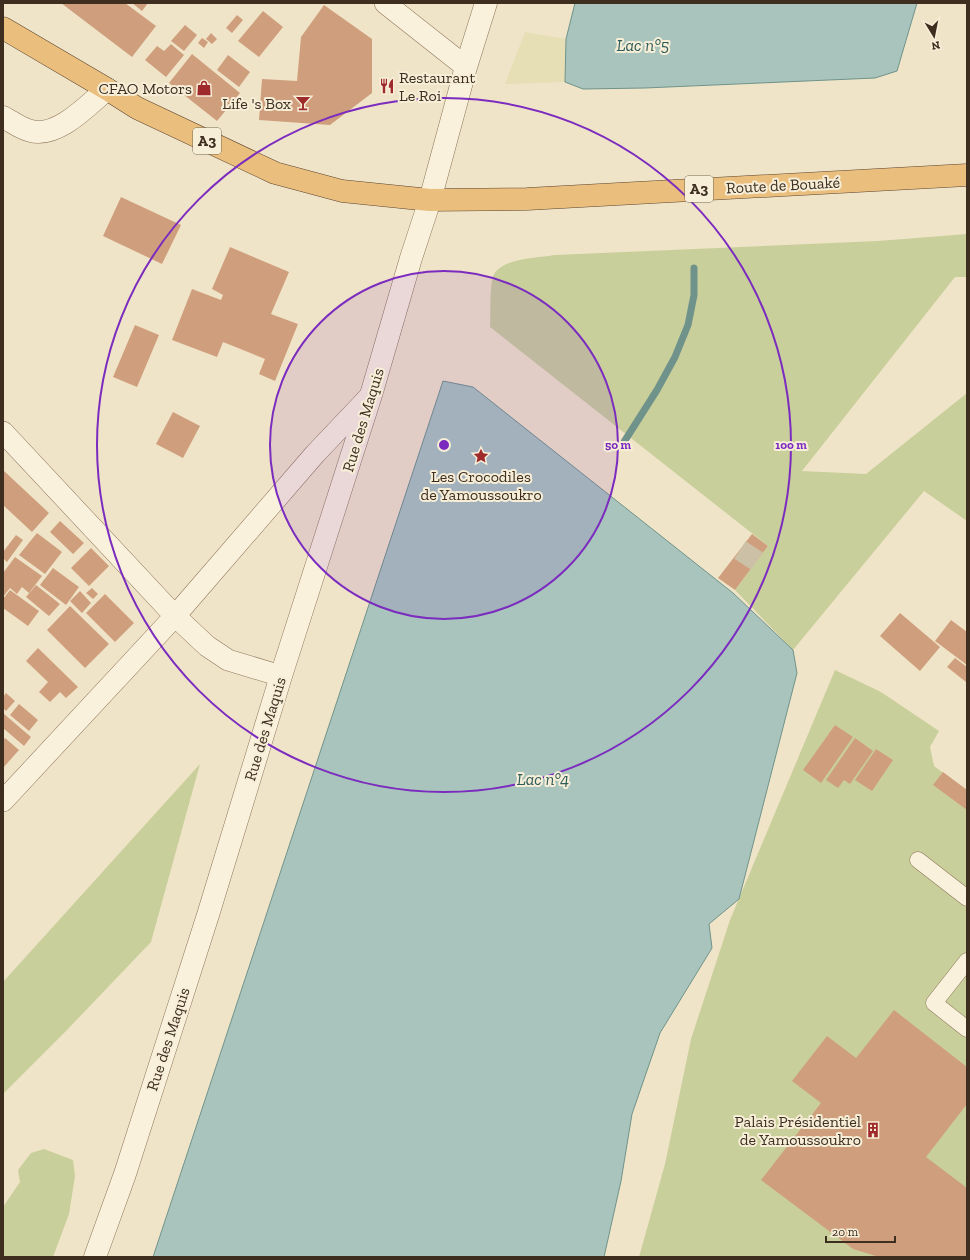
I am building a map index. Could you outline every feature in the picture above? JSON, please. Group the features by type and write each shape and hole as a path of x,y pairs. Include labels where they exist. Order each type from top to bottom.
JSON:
{"highway":[{"name":"A3","path":"3,28 137,108 275,173 342,191 430,200"},
{"name":"Route de Bouaké","path":"430,200 527,199 967,175"}],"street":[{"path":"385,3 466,67"},
{"name":"Rue des Maquis","path":"95,1257 125,1174 208,915 281,676 371,395 411,258 430,200 466,67 486,3"},
{"path":"3,117 30,131 40,132 50,130 64,125 107,89"},
{"path":"3,801 176,616 315,454 371,395"},
{"path":"3,432 176,616 207,646 228,660 281,676"},
{"path":"918,860 967,898"},
{"path":"967,961 934,1003 967,1029"}],"shaded area":[{"path":"525,32 566,39 565,82 505,84"}],"green space":[{"path":"967,234 967,277 955,277 802,471 866,474 967,393 967,521 924,491 793,650 735,590 768,546 490,327 492,278 499,269 505,265 522,260 555,255 878,241"},
{"path":"835,670 881,692 939,731 930,747 934,766 967,790 967,1257 639,1257 665,1164 691,1039 730,920"},
{"path":"200,764 151,942 67,1030 3,1094 3,982"},
{"path":"44,1149 73,1160 75,1176 69,1214 53,1257 3,1257 3,1207 20,1182 18,1170 31,1153"}],"water":[{"name":"Lac n°5","path":"575,3 917,3 897,71 875,78 645,88 583,89 565,82 566,39"},
{"name":"Lac n°4","path":"443,381 473,387 733,593 793,650 797,673 739,899 709,924 712,948 660,1033 632,1114 621,1181 604,1257 153,1257"}],"building":[{"path":"61,3 125,3 156,26 132,57"},
{"path":"132,3 148,3 142,11"},
{"path":"324,5 372,39 372,93 330,125 259,120 262,79 297,81 301,37"},
{"path":"263,11 283,27 259,57 238,41"},
{"path":"237,15 243,20 232,33 226,28"},
{"path":"185,25 197,35 184,51 171,41"},
{"path":"211,33 217,39 212,44 206,39"},
{"path":"202,38 208,42 204,48 198,43"},
{"path":"171,44 184,55 166,77 145,60 157,46 164,51"},
{"name":"CFAO Motors","path":"192,54 240,93 217,121 169,83"},
{"path":"228,55 250,72 239,87 217,70"},
{"path":"121,197 181,225 162,264 103,236"},
{"path":"230,247 289,272 271,314 298,324 275,381 259,374 265,359 223,342 217,357 172,340 192,289 221,300 223,295 212,289"},
{"path":"135,325 159,335 137,387 113,377"},
{"path":"173,412 200,426 183,458 156,444"},
{"path":"3,470 49,513 32,532 3,505"},
{"path":"60,521 84,543 73,554 50,532"},
{"path":"37,533 62,552 45,574 19,555"},
{"path":"752,534 768,546 735,590 718,578"},
{"path":"16,535 23,540 7,562 4,559 3,561 3,552"},
{"path":"91,548 109,566 89,586 71,568"},
{"path":"15,557 42,576 29,593 22,587 17,594 10,588 3,597 3,573"},
{"path":"53,568 79,587 66,605 40,585"},
{"path":"36,585 60,604 49,616 26,597"},
{"path":"92,588 98,594 93,599 86,593"},
{"path":"10,590 39,611 28,626 3,608 3,599"},
{"path":"80,591 91,603 82,613 70,601"},
{"path":"105,594 134,623 115,642 86,613"},
{"path":"70,606 109,644 85,668 47,630"},
{"path":"900,613 940,647 920,671 880,636"},
{"path":"951,620 967,632 967,665 935,641"},
{"path":"38,648 78,687 66,698 60,692 50,702 39,692 48,682 26,661"},
{"path":"955,658 967,667 966,682 947,667"},
{"path":"6,693 15,701 6,711 3,708 3,697"},
{"path":"19,704 38,720 29,731 10,715"},
{"path":"3,713 31,737 24,746 3,728"},
{"path":"835,725 853,737 821,783 803,770"},
{"path":"5,738 19,750 3,768 3,741"},
{"path":"855,738 873,751 850,784 844,780 838,788 826,780"},
{"path":"876,749 893,760 872,791 855,780"},
{"path":"943,772 967,790 967,810 933,785"},
{"name":"Palais Présidentiel de Yamoussoukro","path":"894,1010 967,1067 967,1104 926,1157 967,1188 967,1257 879,1257 853,1249 761,1180 821,1103 792,1081 827,1036 856,1058"}],"waterway":[{"path":"624,442 657,390 675,357 688,325 694,295 694,268"}],"tunnel":[{"path":"740,550 757,561"}],"place":[{"name":"Restaurant Le Roi","path":"387,86"},
{"name":"CFAO Motors","path":"204,88"},
{"name":"Life 's Box","path":"303,103"},
{"name":"Les Crocodiles de Yamoussoukro","path":"481,456"},
{"name":"Palais Présidentiel de Yamoussoukro","path":"873,1130"}]}
